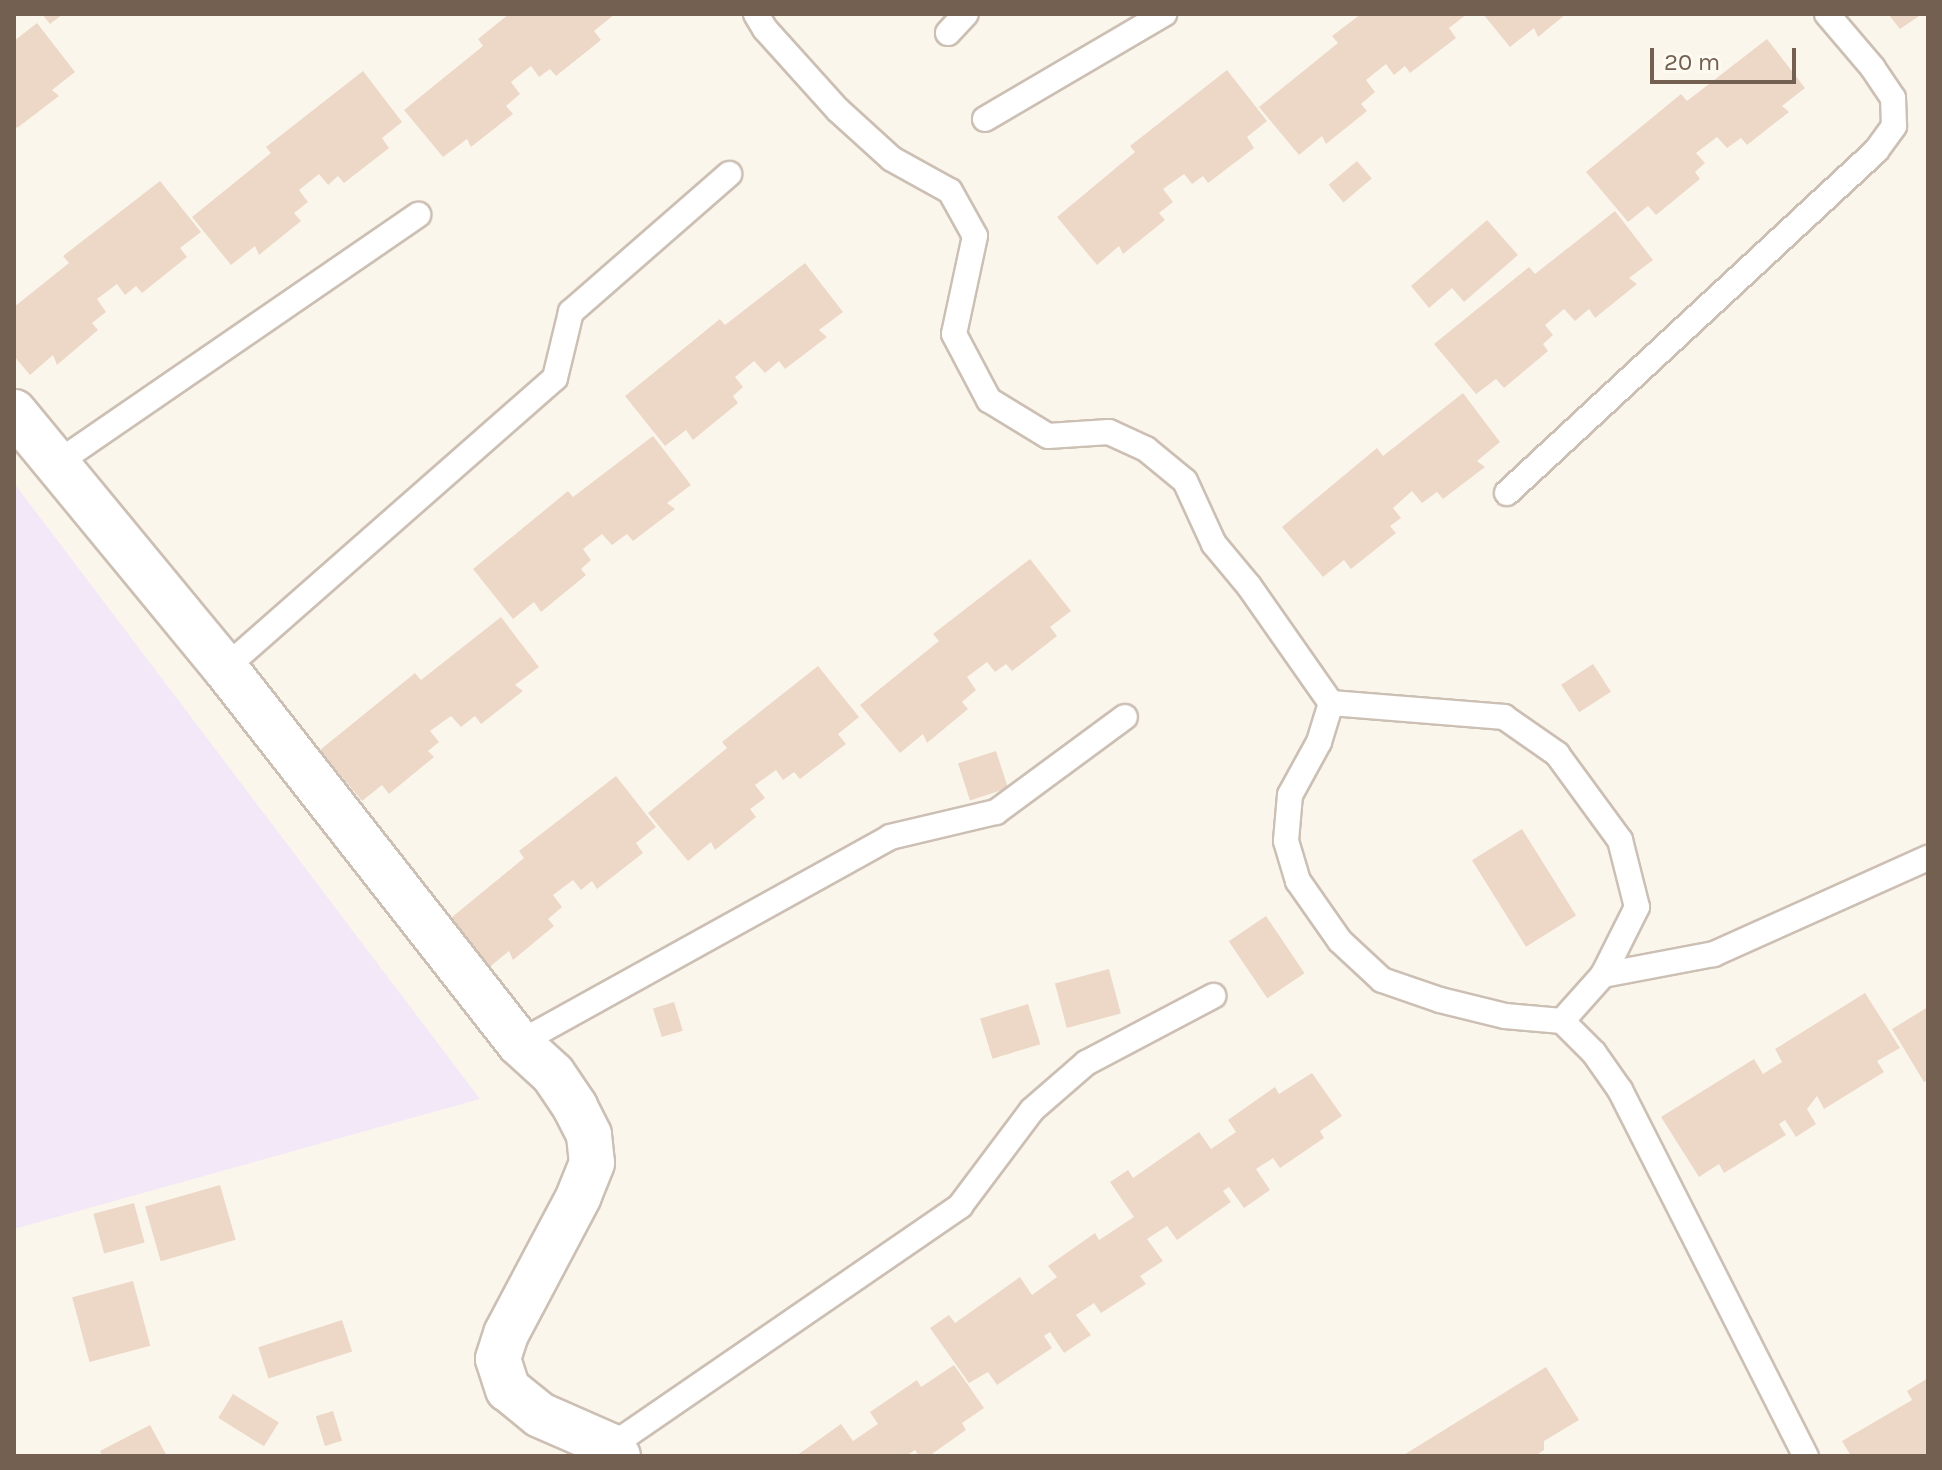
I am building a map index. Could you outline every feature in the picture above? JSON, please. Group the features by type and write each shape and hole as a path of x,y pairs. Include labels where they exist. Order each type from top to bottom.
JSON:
{"street":[{"path":"14,412 54,465 225,668 519,1043 553,1074 575,1107 589,1135 592,1163 579,1196 506,1334 498,1359 508,1389 540,1415 614,1451"}],"lane":[{"path":"756,14 765,29 838,110 892,159 950,191 975,236 954,334 989,400 1048,436 1109,432 1146,449 1185,481 1214,544 1249,586 1331,703"},
{"path":"948,33 966,14"},
{"path":"985,119 1164,14"},
{"path":"1507,493 1876,151 1894,126 1893,98 1873,68 1827,14"},
{"path":"225,668 555,378 571,312 729,174"},
{"path":"54,465 418,215"},
{"path":"1331,703 1504,717 1557,754 1620,840 1637,907 1603,975 1562,1021"},
{"path":"1331,703 1319,742 1290,795 1286,841 1298,881 1340,941 1382,980 1440,1000 1505,1016 1562,1021 1594,1053 1620,1090 1806,1456"},
{"path":"519,1043 890,837 996,812 1125,717"},
{"path":"1603,975 1714,954 1928,858"},
{"path":"614,1451 960,1206 1032,1110 1086,1063 1213,996"}],"shaded area":[{"path":"14,483 480,1099 14,1229"}],"building":[{"path":"42,14 63,14 50,24"},
{"path":"509,14 615,14 594,31 601,40 556,76 550,69 539,77 531,66 511,82 520,94 506,106 513,114 471,147 467,139 443,157 404,110 483,46 478,39"},
{"path":"1361,14 1467,14 1449,28 1456,38 1410,73 1405,66 1394,75 1386,64 1366,80 1375,92 1361,104 1367,111 1326,144 1322,136 1299,155 1259,107 1338,43 1332,36"},
{"path":"1483,14 1566,14 1538,37 1534,28 1510,47"},
{"path":"1888,14 1922,14 1900,29"},
{"path":"37,23 75,72 52,90 59,96 17,128 14,124 14,41"},
{"path":"1767,39 1805,88 1782,106 1789,112 1747,145 1741,138 1727,148 1717,137 1696,153 1705,163 1695,172 1700,179 1656,215 1648,206 1628,222 1586,172 1681,94 1687,101"},
{"path":"1227,70 1267,121 1247,137 1254,148 1208,183 1203,176 1192,184 1184,174 1163,189 1173,202 1159,213 1165,220 1123,254 1119,246 1097,265 1057,217 1135,152 1130,146"},
{"path":"363,71 402,122 382,138 389,148 344,183 338,176 328,185 319,174 299,190 308,202 294,213 301,221 259,255 255,246 231,265 192,217 271,153 266,147"},
{"path":"1357,161 1372,179 1343,202 1329,185"},
{"path":"160,181 201,232 180,248 187,257 142,293 136,286 125,295 117,284 97,299 106,312 92,323 98,330 57,365 53,355 30,375 14,356 14,307 69,263 63,256"},
{"path":"1615,211 1653,260 1629,278 1637,284 1595,318 1589,309 1575,321 1564,309 1545,325 1553,335 1543,344 1548,351 1504,388 1496,379 1476,394 1434,344 1529,267 1535,274"},
{"path":"1487,220 1518,255 1464,302 1452,288 1429,308 1411,286"},
{"path":"805,263 843,312 819,330 827,337 785,369 779,361 765,373 754,361 735,377 743,387 733,396 738,403 693,440 686,430 665,446 625,396 720,319 725,325"},
{"path":"1463,393 1500,442 1477,461 1485,467 1443,499 1437,492 1422,503 1412,491 1393,508 1401,518 1390,526 1396,533 1351,569 1344,560 1323,577 1282,527 1377,448 1383,456"},
{"path":"653,436 691,485 667,503 675,509 633,541 627,534 612,545 602,534 583,549 591,560 581,569 586,575 541,612 534,602 513,619 473,569 568,491 573,497"},
{"path":"1030,559 1071,611 1050,627 1057,636 1012,671 1006,664 995,672 987,662 967,677 976,690 962,702 968,709 927,743 923,734 900,753 860,705 939,641 933,634"},
{"path":"501,617 539,667 515,685 523,691 481,724 475,716 461,727 451,716 430,731 439,742 428,751 434,757 389,794 382,785 362,801 320,750 415,673 421,680"},
{"path":"1593,664 1611,692 1579,712 1561,685"},
{"path":"818,666 859,717 838,734 846,744 800,779 794,772 783,780 776,770 755,785 765,798 750,809 756,817 715,850 711,842 688,861 648,813 727,748 722,742"},
{"path":"996,751 1008,788 970,800 958,763"},
{"path":"616,776 656,827 636,843 643,853 597,889 592,881 581,890 573,880 553,895 562,907 548,919 554,926 513,960 509,951 486,970 446,922 524,858 519,851"},
{"path":"1522,829 1576,916 1526,947 1472,860"},
{"path":"1266,916 1305,973 1267,998 1229,941"},
{"path":"1109,969 1121,1013 1067,1028 1055,983"},
{"path":"1865,993 1900,1048 1877,1061 1884,1072 1824,1109 1817,1096 1807,1109 1816,1124 1796,1137 1785,1120 1779,1124 1786,1135 1724,1173 1719,1164 1699,1177 1661,1117 1754,1059 1763,1074 1782,1062 1775,1049"},
{"path":"674,1002 683,1031 662,1037 653,1008"},
{"path":"1028,1004 1040,1044 992,1059 980,1019"},
{"path":"1928,1007 1928,1080 1924,1082 1892,1029"},
{"path":"1312,1073 1342,1116 1320,1131 1324,1138 1280,1168 1273,1158 1256,1169 1270,1190 1244,1208 1229,1187 1223,1191 1231,1202 1177,1240 1167,1226 1147,1239 1163,1261 1140,1276 1146,1284 1101,1313 1094,1303 1076,1315 1091,1335 1064,1353 1050,1332 1044,1336 1052,1348 997,1385 988,1372 969,1383 930,1328 949,1315 955,1323 1020,1277 1032,1295 1057,1277 1048,1266 1095,1233 1099,1240 1134,1217 1110,1182 1128,1170 1133,1178 1199,1132 1211,1149 1236,1132 1228,1120 1275,1087 1279,1094"},
{"path":"220,1185 236,1240 161,1261 145,1206"},
{"path":"134,1203 145,1243 104,1253 93,1214"},
{"path":"133,1281 150,1346 89,1362 72,1297"},
{"path":"342,1320 352,1351 269,1379 258,1347"},
{"path":"954,1365 984,1408 962,1423 966,1430 929,1456 919,1456 915,1450 906,1456 796,1456 841,1424 853,1441 878,1424 870,1412 917,1380 921,1387"},
{"path":"1546,1367 1579,1420 1544,1441 1544,1450 1535,1456 1402,1456"},
{"path":"1928,1378 1928,1456 1851,1456 1842,1441 1912,1400 1907,1391"},
{"path":"233,1394 279,1423 264,1446 218,1418"},
{"path":"333,1411 342,1441 325,1446 316,1416"},
{"path":"150,1425 167,1456 102,1456 100,1451"}]}
